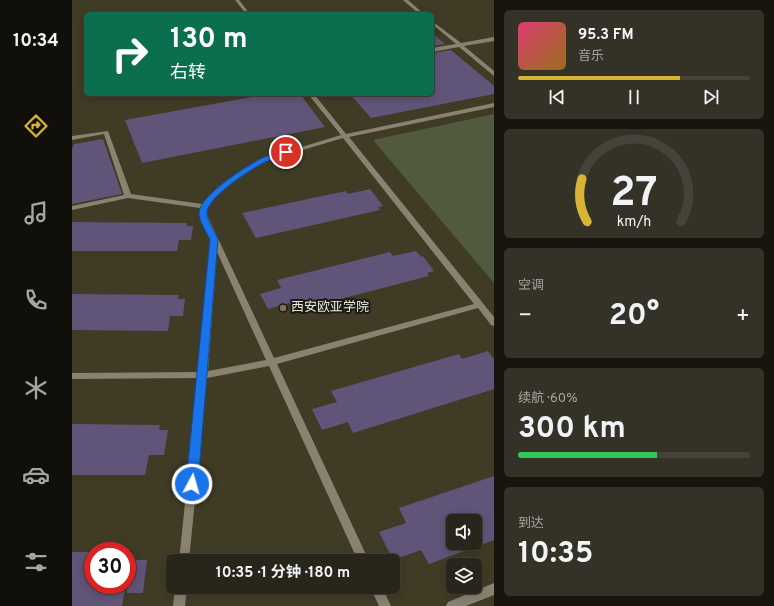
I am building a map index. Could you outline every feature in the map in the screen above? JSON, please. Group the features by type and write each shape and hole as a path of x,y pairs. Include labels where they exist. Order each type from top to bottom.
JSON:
{"street":[{"path":"237,0 246,12"},
{"path":"405,0 420,12"},
{"path":"434,24 494,74"},
{"path":"434,50 494,39"},
{"path":"313,96 494,323"},
{"path":"361,554 203,215 204,206 213,196 239,175 264,160 344,136 494,105"},
{"path":"72,138 106,132 128,196"},
{"path":"72,208 128,196 204,206"},
{"path":"185,554 203,375 214,239"},
{"path":"72,376 203,375 271,362 480,305"},
{"path":"452,606 494,589"},
{"path":"180,606 181,594"},
{"path":"379,594 385,606"}],"shaded area":[{"name":"西安欧亚学院","path":"72,0 494,0 494,606 72,606"}],"green space":[{"path":"494,114 494,283 373,140"}],"building":[{"path":"434,35 445,44 434,46"},
{"path":"451,50 494,86 494,94 371,118 352,96 434,96 434,53"},
{"path":"257,96 302,96 325,127 142,163 125,120"},
{"path":"103,139 122,194 72,204 72,149 74,144"},
{"path":"370,189 383,206 378,207 380,210 256,238 242,213 346,191 348,194"},
{"path":"72,222 187,223 187,226 193,226 191,240 179,240 177,251 72,251"},
{"path":"416,251 421,257 423,256 434,271 427,273 429,276 294,311 290,303 268,309 260,294 281,288 277,280 390,252 393,256"},
{"path":"72,294 179,295 178,299 185,299 183,316 170,316 168,331 72,330"},
{"path":"488,351 494,359 494,389 353,433 348,422 322,430 312,409 337,402 331,391 459,354 462,359"},
{"path":"72,424 160,425 159,430 168,430 164,455 149,455 145,475 72,475"},
{"path":"494,476 494,540 482,544 482,514 446,514 446,550 467,550 429,564 421,550 400,558 400,554 390,554 379,532 406,523 399,508"},
{"path":"72,552 84,552 84,594 124,594 122,606 72,606"},
{"path":"136,560 147,560 143,593 136,593"}],"place":[{"name":"西安欧亚学院","path":"283,308"}],"route":[{"path":"192,484 203,375 214,239 203,215 204,206 213,196 239,175 264,160 286,152"}]}
